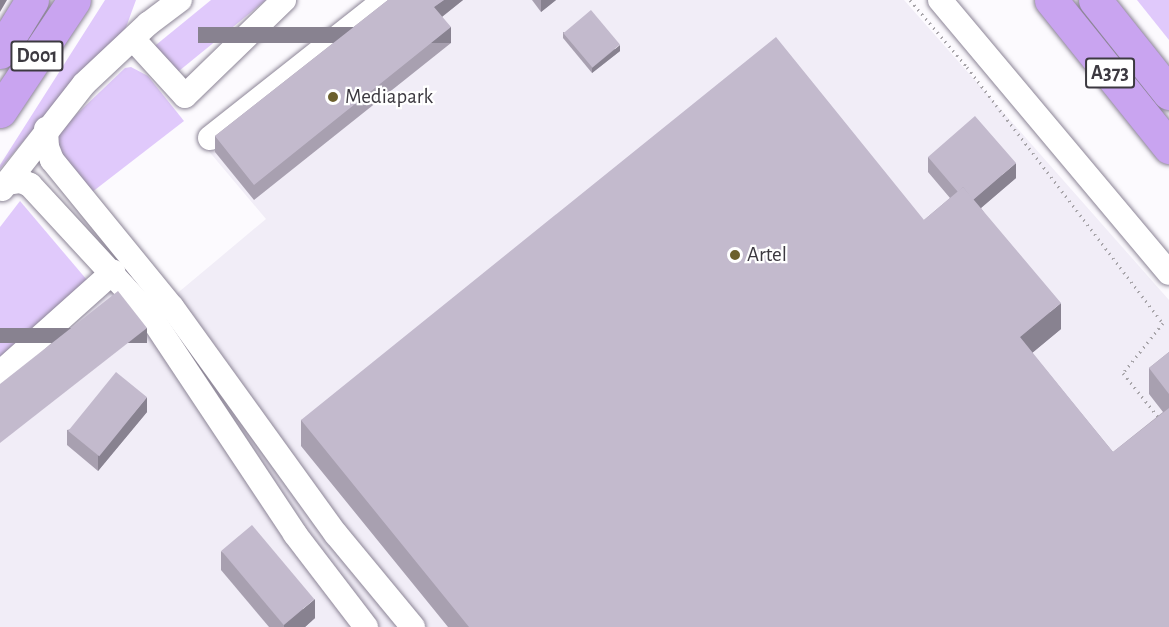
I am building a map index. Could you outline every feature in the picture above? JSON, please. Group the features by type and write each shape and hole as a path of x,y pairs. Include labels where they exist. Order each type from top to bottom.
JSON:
{"highway":[{"name":"D001","path":"0,51 32,0"},
{"name":"D001","path":"0,111 74,0"},
{"name":"A373","path":"1051,0 1169,147"},
{"name":"A373","path":"1095,0 1169,93"}],"street":[{"path":"141,32 154,0"},
{"path":"3,187 46,129 84,84 180,0"},
{"path":"141,32 185,96 284,0"},
{"path":"210,138 386,0"},
{"path":"940,0 1169,273"},
{"path":"46,129 47,147 52,160 172,307 336,534 413,627"},
{"path":"3,187 21,181 30,185 113,272 149,314 295,534 366,627"},
{"path":"0,373 113,272"},
{"path":"215,415 238,396"}],"path":[{"path":"910,0 967,68 1163,323 1123,373 1162,422"}],"shaded area":[{"path":"105,0 136,0 125,30 76,78 0,169 0,165"},
{"path":"211,0 266,0 174,75 151,49"},
{"path":"392,0 904,0 1169,300 1169,627 0,627 0,391 113,288 174,296 266,219 207,149"},
{"path":"1137,0 1169,0 1169,40"},
{"path":"131,67 148,76 184,121 87,196 55,144 58,132 125,68"},
{"path":"20,201 87,280 0,359 0,227"}],"building":[{"path":"388,0 444,0 434,7 451,27 254,185 215,136"},
{"path":"591,10 620,44 592,68 563,33"},
{"name":"Artel","path":"776,37 924,220 963,187 1061,303 1020,337 1113,452 1169,408 1169,627 469,627 301,420"},
{"path":"975,116 1016,163 973,200 963,187 958,192 928,157"},
{"path":"118,291 147,328 0,443 0,384"},
{"path":"1169,352 1169,394 1149,368"},
{"path":"116,372 147,397 99,456 68,431"},
{"path":"252,525 314,599 284,625 221,551"}],"place":[{"name":"Mediapark","path":"333,97"},
{"name":"Artel","path":"735,255"}]}
